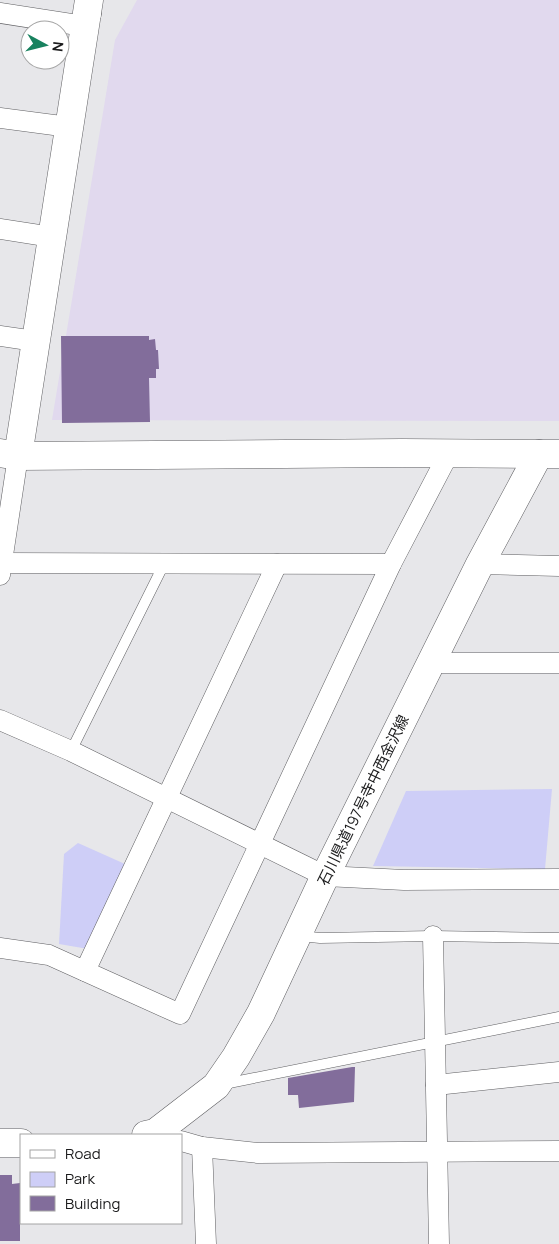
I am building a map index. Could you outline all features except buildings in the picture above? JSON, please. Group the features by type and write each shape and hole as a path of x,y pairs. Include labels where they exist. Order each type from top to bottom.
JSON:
{"street":[{"path":"99,0 86,13 35,341 9,455 1,567 164,564 391,564"},
{"path":"0,13 86,13"},
{"path":"0,118 69,127"},
{"path":"0,229 52,237"},
{"path":"0,336 35,341"},
{"path":"0,948 49,955 180,1014 258,844 391,564 449,453"},
{"path":"9,455 549,454"},
{"name":"石川県道197号寺中西金沢線","path":"156,1134 216,1086 236,1057 261,1013 325,876 480,564 549,454"},
{"path":"85,971 277,564"},
{"path":"480,564 559,566"},
{"path":"431,663 559,664"},
{"path":"0,720 71,751 325,876 404,880 559,879"},
{"path":"433,936 439,1244"},
{"path":"436,1085 559,1072"},
{"path":"182,1141 202,1147 258,1153 559,1151"},
{"path":"0,1143 20,1143"},
{"path":"202,1147 206,1244"}],"lane":[{"path":"71,751 164,564"},
{"path":"297,936 320,938 433,936 559,938"},
{"path":"216,1086 559,1018"}],"shaded area":[{"path":"137,0 559,0 559,421 52,420 115,40"}],"green space":[{"path":"552,789 545,869 373,866 406,791"},
{"path":"78,843 125,864 100,951 59,944 64,854"}]}
